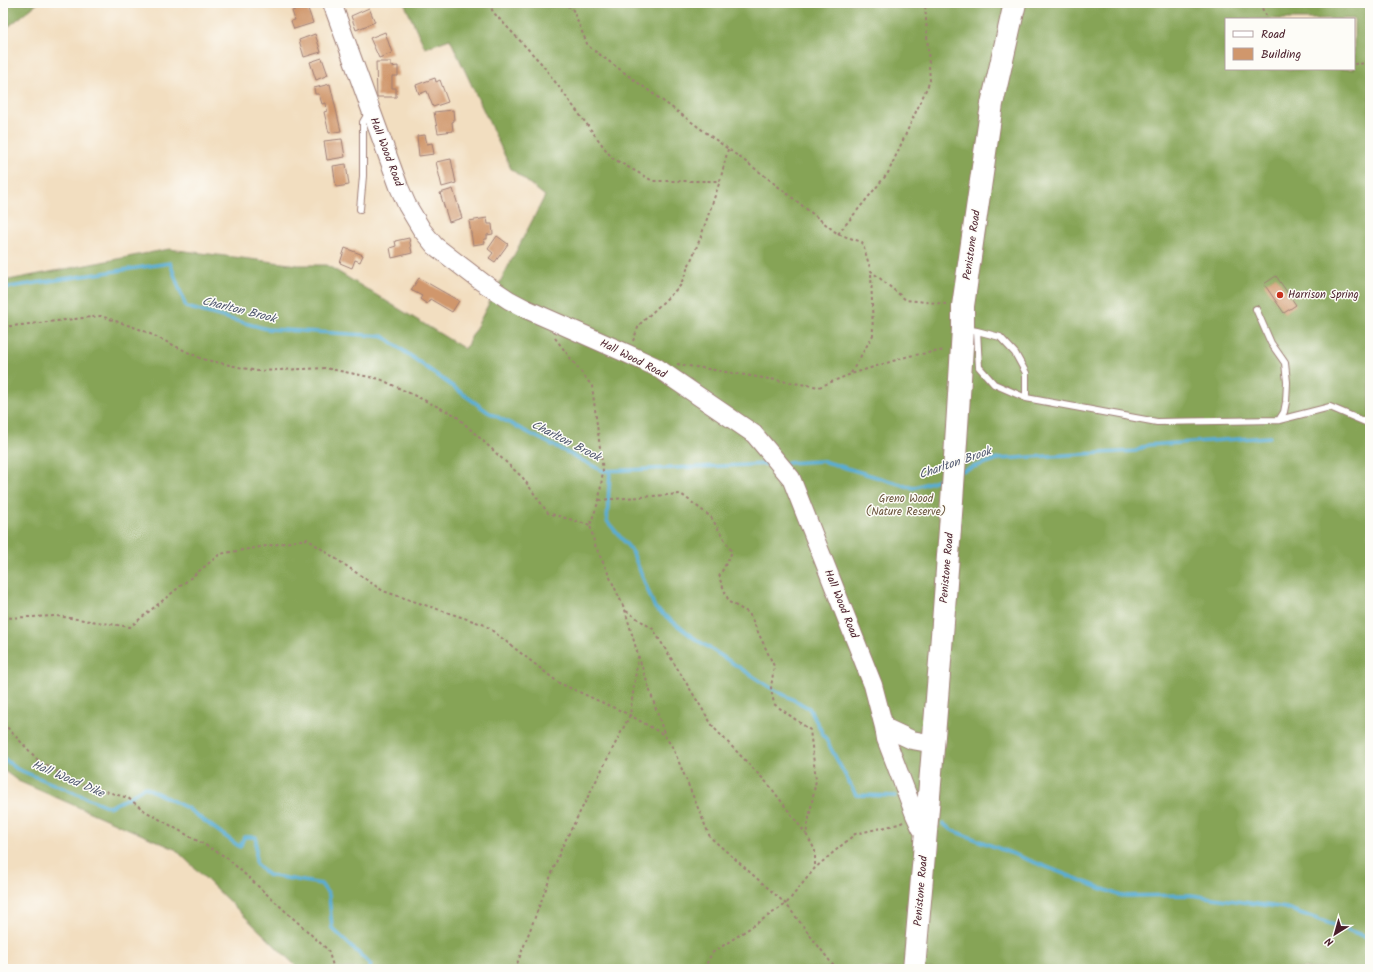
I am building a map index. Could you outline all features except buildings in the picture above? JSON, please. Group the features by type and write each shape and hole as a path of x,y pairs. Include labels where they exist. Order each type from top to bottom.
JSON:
{"highway":[{"name":"Penistone Road","path":"914,969 921,823 934,744 968,335 963,306 992,104 1015,3"}],"main road":[{"name":"Hall Wood Road","path":"332,3 399,187 407,205 422,230 436,246 482,282 509,300 656,367 754,434 791,478 873,685 886,739 921,823"},
{"path":"884,727 912,740 934,744"}],"lane":[{"path":"360,209 363,122 366,117 372,113"},
{"path":"1256,309 1271,343 1285,363 1287,382 1286,402 1284,412 1279,420"},
{"path":"1026,398 1026,373 1015,353 1000,337 968,335 979,367 994,384 1026,398 1158,422 1279,420 1330,407 1370,424"}],"path":[{"path":"489,3 493,12 541,63 612,158 653,181 720,181"},
{"path":"562,3 572,8 588,46 728,149 838,234 862,242 871,271 874,335 851,374"},
{"path":"838,234 888,172 930,81 925,3"},
{"path":"1259,3 1267,18"},
{"path":"1355,64 1370,63"},
{"path":"628,354 638,325 680,286 700,239 720,181 728,149"},
{"path":"871,271 906,300 963,306"},
{"path":"3,327 100,316 142,330 202,359 257,371 325,368 380,379 455,415 523,478 548,513 590,525"},
{"path":"545,317 551,333 592,386 603,471 599,500 590,525 595,545 625,610 638,655 665,736 673,748 710,837 786,904 836,969"},
{"path":"656,367 667,362 819,387 851,374 909,356 968,335"},
{"path":"599,500 680,494 711,517 732,552 719,577 729,602 749,614 774,666 772,688 774,704 810,730 816,780 806,834"},
{"path":"3,618 57,616 130,627 220,554 307,539 383,591 485,625 559,683 630,715 665,736"},
{"path":"625,610 653,629 714,728 769,785 806,834 815,850 815,868"},
{"path":"515,969 562,847 630,715 638,655"},
{"path":"3,723 38,760 74,782 128,798 145,811 226,857 328,950 334,969"},
{"path":"704,969 712,954 786,904 815,868 855,834 899,824 921,823"}],"green space":[{"path":"3,3 38,3 3,31"},
{"name":"Greno Wood (Nature Reserve)","path":"404,3 1370,3 1370,969 299,969 175,849 18,781 3,770 3,281 169,249 298,265 327,265 465,349 545,196 511,169 450,39 425,48"}],"waterway":[{"name":"Charlton Brook","path":"3,288 170,263 186,307 267,329 383,336 488,412 603,471 771,464"},
{"name":"Charlton Brook","path":"961,471 998,459 1136,451 1148,445 1270,437"},
{"name":"Charlton Brook","path":"786,463 823,461 913,488 946,477"},
{"path":"610,471 607,521 632,551 655,608 694,638 771,688 809,708 856,795 895,796"},
{"name":"Hall Wood Dike","path":"3,758 17,769 109,807 128,798 145,787 187,808 240,847 244,837 256,837 256,864 268,875 321,884 329,895 332,928 371,965 369,969"},
{"path":"943,824 954,831 1121,896 1191,895 1286,908 1370,938"}],"place":[{"name":"Harrison Spring","path":"1280,295"}]}
